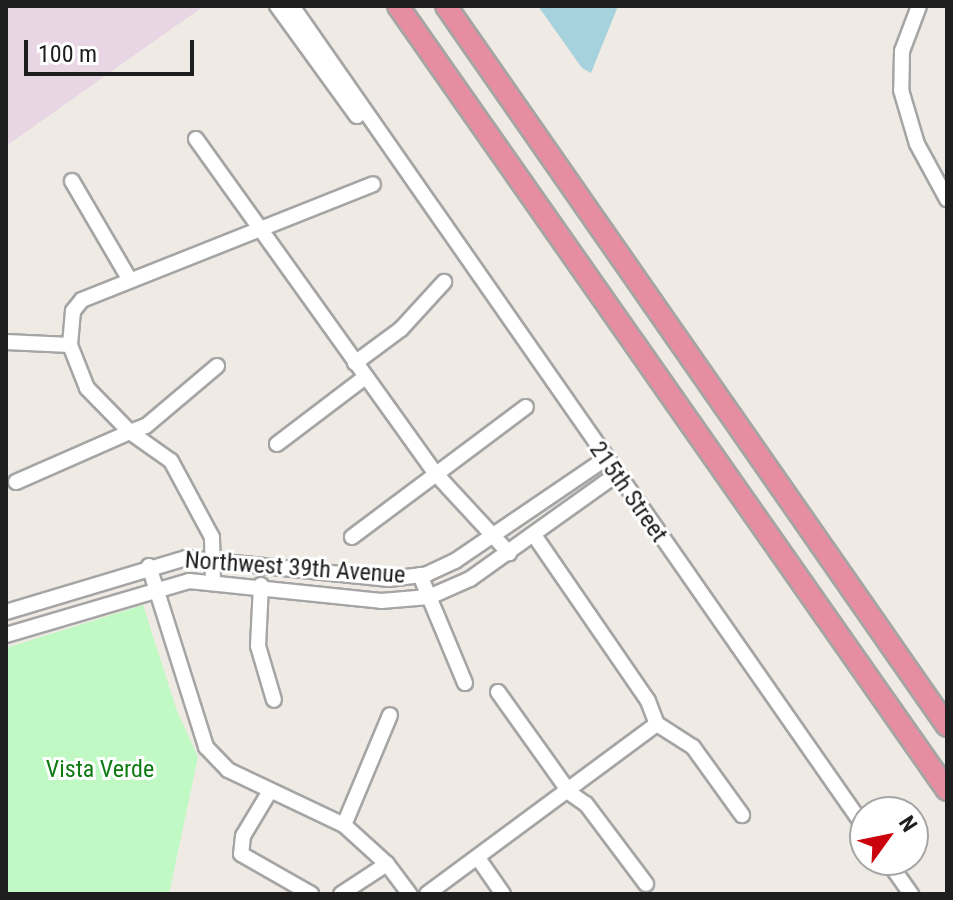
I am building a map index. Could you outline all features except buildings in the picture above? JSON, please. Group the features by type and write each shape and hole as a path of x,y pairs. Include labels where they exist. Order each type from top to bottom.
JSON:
{"highway":[{"path":"398,6 947,790"},
{"path":"446,6 947,726"}],"street":[{"name":"215th Street","path":"277,6 434,213"},
{"name":"215th Street","path":"292,6 616,475 849,805"},
{"path":"919,6 902,51 907,119 947,199"},
{"path":"196,139 364,378 436,474 509,553"},
{"path":"72,181 128,277"},
{"path":"213,580 212,537 171,461 130,432 87,388 70,345 73,311 82,300 128,277 262,230 373,184"},
{"path":"355,363 401,329 444,282"},
{"path":"6,342 70,345"},
{"path":"16,482 146,426 217,366"},
{"path":"277,444 364,378"},
{"path":"352,537 526,407"},
{"name":"Northwest 39th Avenue","path":"6,612 149,566 213,558 389,579 420,575 446,566 605,459"},
{"name":"Northwest 39th Avenue","path":"6,635 153,588 213,580 381,601 429,597 470,579 616,475"},
{"path":"534,535 648,701 657,724 693,747 742,815"},
{"path":"149,566 153,588 206,747 228,770 344,825 387,864 410,894"},
{"path":"420,575 465,683"},
{"path":"261,585 258,646 274,700"},
{"path":"498,692 570,793 586,804 646,884"},
{"path":"344,825 390,715"},
{"path":"427,894 570,793 657,724"},
{"path":"270,791 243,836 241,854 311,894"},
{"path":"478,858 503,894"},
{"path":"341,894 387,864"},
{"path":"898,876 911,894"}],"shaded area":[{"path":"6,6 204,6 6,146"}],"green space":[{"name":"Vista Verde","path":"143,605 177,711 198,757 169,894 6,894 6,648"}],"water":[{"path":"538,6 618,6 591,73 582,68"}]}
